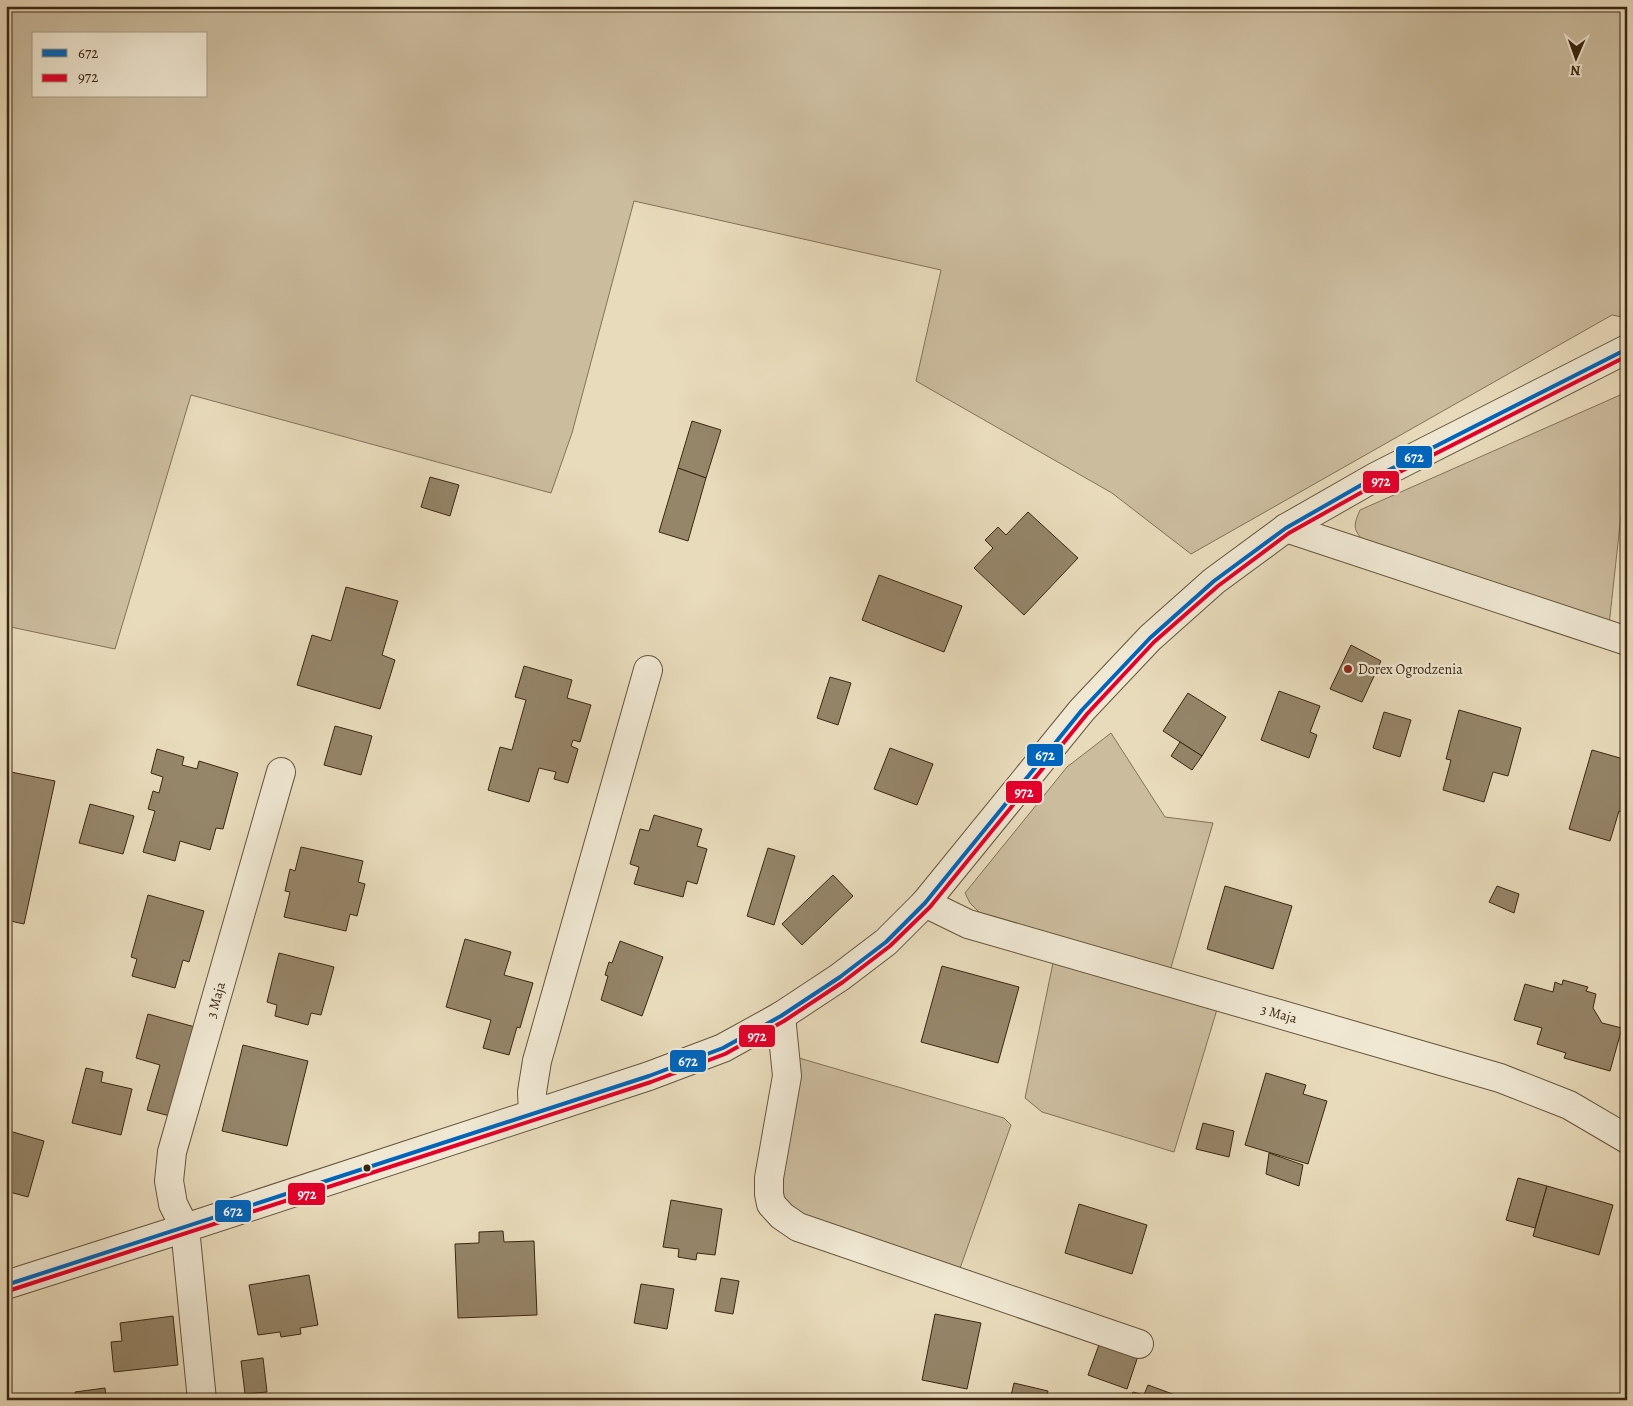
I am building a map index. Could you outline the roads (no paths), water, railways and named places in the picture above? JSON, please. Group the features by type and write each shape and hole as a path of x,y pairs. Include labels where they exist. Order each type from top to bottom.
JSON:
{"street":[{"path":"6,1285 649,1076 722,1048 781,1016 840,977 886,942 925,903 1082,710 1150,638 1214,581 1286,528 1377,476 1627,349"},
{"path":"1286,528 1627,641"},
{"path":"533,1114 532,1092 537,1061 648,670"},
{"name":"3 Maja","path":"202,1400 185,1228 173,1204 169,1181 172,1152 281,772"},
{"name":"3 Maja","path":"925,903 968,924 1500,1078 1569,1105 1627,1139"},
{"path":"781,1016 787,1076 769,1186 771,1204 782,1216 798,1227 1139,1344"}],"place":[{"name":"Dorex Ogrodzenia","path":"1348,669"}]}
